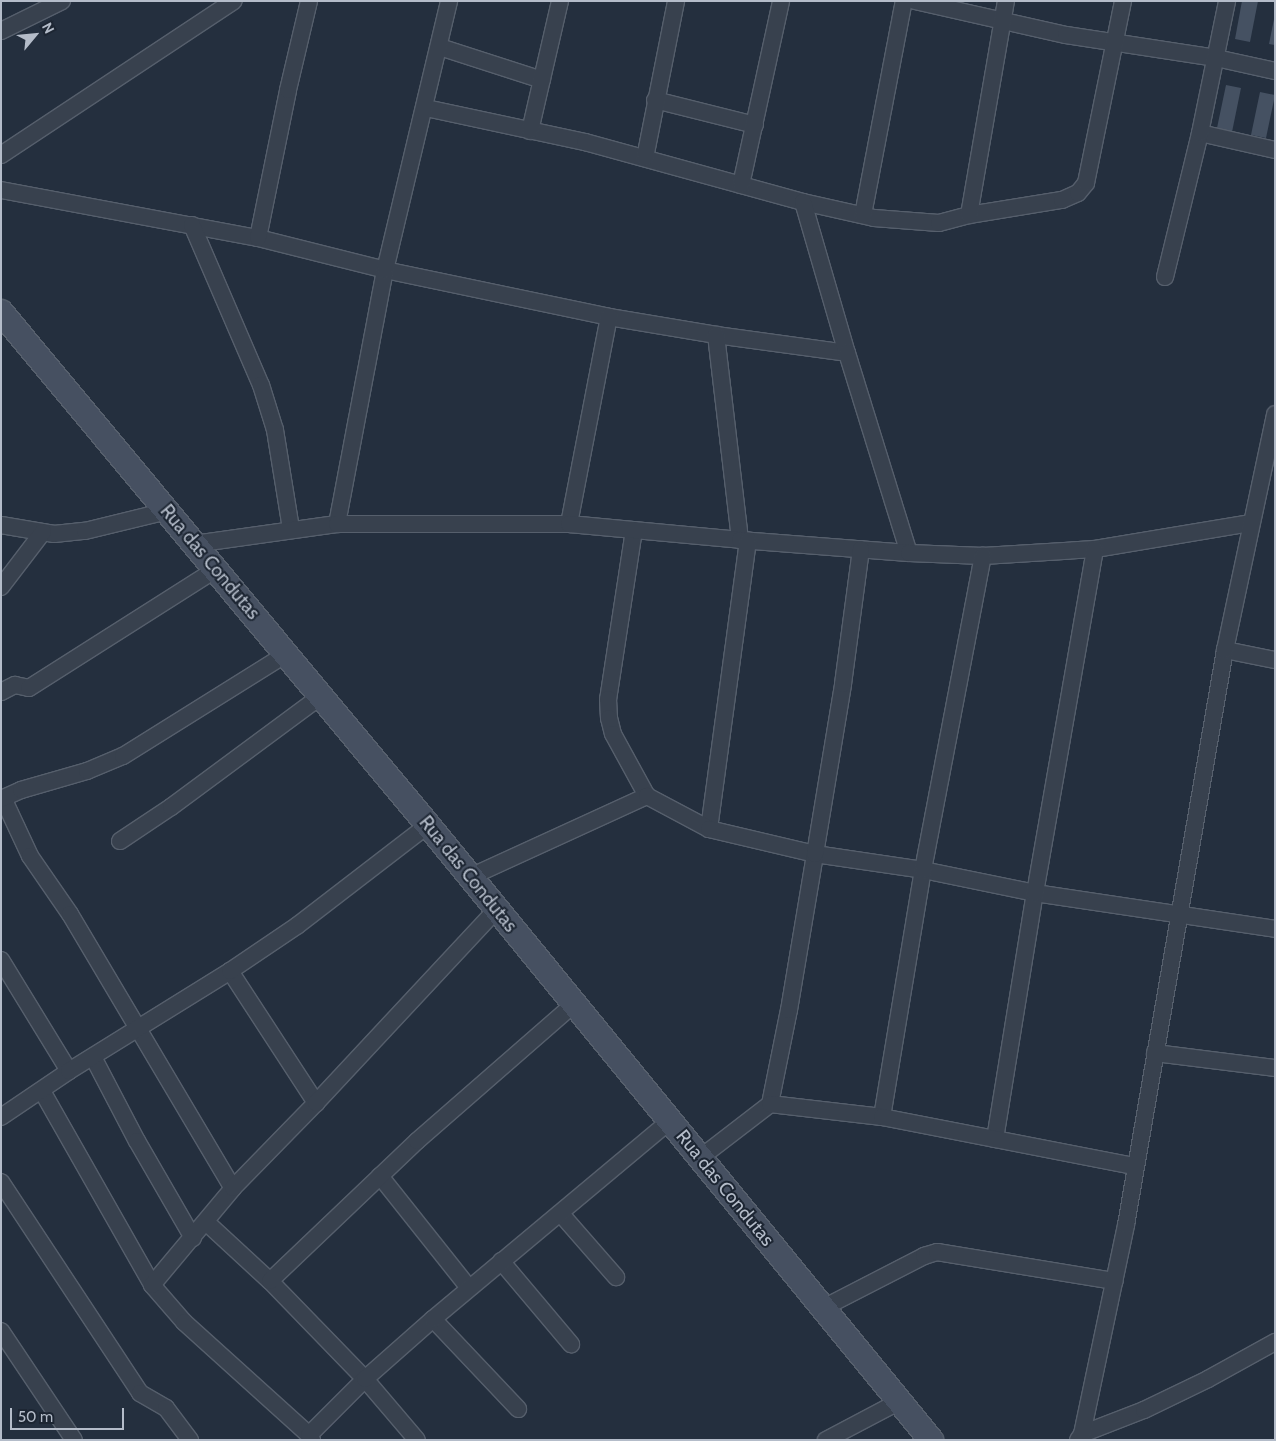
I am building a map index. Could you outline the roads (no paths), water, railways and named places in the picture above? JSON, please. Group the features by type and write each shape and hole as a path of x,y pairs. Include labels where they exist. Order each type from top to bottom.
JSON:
{"street":[{"path":"1,31 40,6 62,1"},
{"path":"1,156 234,1"},
{"path":"258,238 288,90 309,1"},
{"path":"338,524 385,270 426,108 449,1"},
{"path":"530,131 560,1"},
{"path":"645,158 676,1"},
{"path":"741,185 781,1"},
{"path":"863,215 904,1"},
{"path":"915,1 1066,35 1216,58 1275,70"},
{"path":"970,215 1006,1"},
{"path":"426,108 585,142 803,202 863,215 939,223 970,215 1062,200 1078,193 1086,183 1123,1"},
{"path":"1165,277 1200,133 1227,1"},
{"path":"440,46 542,80"},
{"path":"655,100 755,125"},
{"path":"1200,133 1275,150"},
{"path":"1,190 258,238 385,270 609,316 716,335 847,353"},
{"path":"803,202 847,353 909,553"},
{"path":"192,225 248,353 272,421 290,529"},
{"name":"Rua das Condutas","path":"1,312 497,909 931,1440"},
{"path":"569,524 609,316"},
{"path":"709,829 744,540 716,335"},
{"path":"1080,1437 1115,1281 1225,650 1250,524 1275,414"},
{"path":"1258,487 1275,486"},
{"path":"1,525 54,534 85,531 167,511"},
{"path":"194,544 290,529 338,524 569,524 909,553 983,556 1094,549 1250,524"},
{"path":"634,530 608,699 609,718 613,734 647,796 709,829 815,854 923,870 1035,893 1275,929"},
{"path":"1,587 43,532"},
{"path":"700,1158 770,1104 788,1010 843,684 861,549"},
{"path":"996,1139 1035,893 1094,549"},
{"path":"882,1117 923,870 983,556"},
{"path":"1,692 15,685 29,688 215,570"},
{"path":"1225,650 1275,660"},
{"path":"233,1188 137,1030 70,914 30,856 2,798 21,790 86,771 123,756 286,654"},
{"path":"120,841 171,807 321,696"},
{"path":"470,877 647,796"},
{"path":"1,1117 69,1071 137,1030 298,926 428,826"},
{"path":"152,1285 233,1188 316,1104 497,909"},
{"path":"1,960 69,1071"},
{"path":"230,971 316,1104"},
{"path":"270,1281 380,1176 574,1004"},
{"path":"1155,1053 1273,1067"},
{"path":"93,1057 193,1238"},
{"path":"42,1090 152,1285 184,1322 311,1437 365,1379 433,1318 670,1121"},
{"path":"770,1104 882,1117 1134,1166"},
{"path":"380,1176 469,1288"},
{"path":"1,1182 140,1393 166,1408 190,1440"},
{"path":"560,1214 616,1277"},
{"path":"206,1222 270,1281 365,1379 417,1440"},
{"path":"823,1308 924,1256 937,1252 1115,1281"},
{"path":"501,1262 571,1344"},
{"path":"433,1318 518,1409"},
{"path":"1,1331 74,1440"},
{"path":"1080,1437 1144,1410 1275,1342"},
{"path":"826,1440 900,1401"}]}
